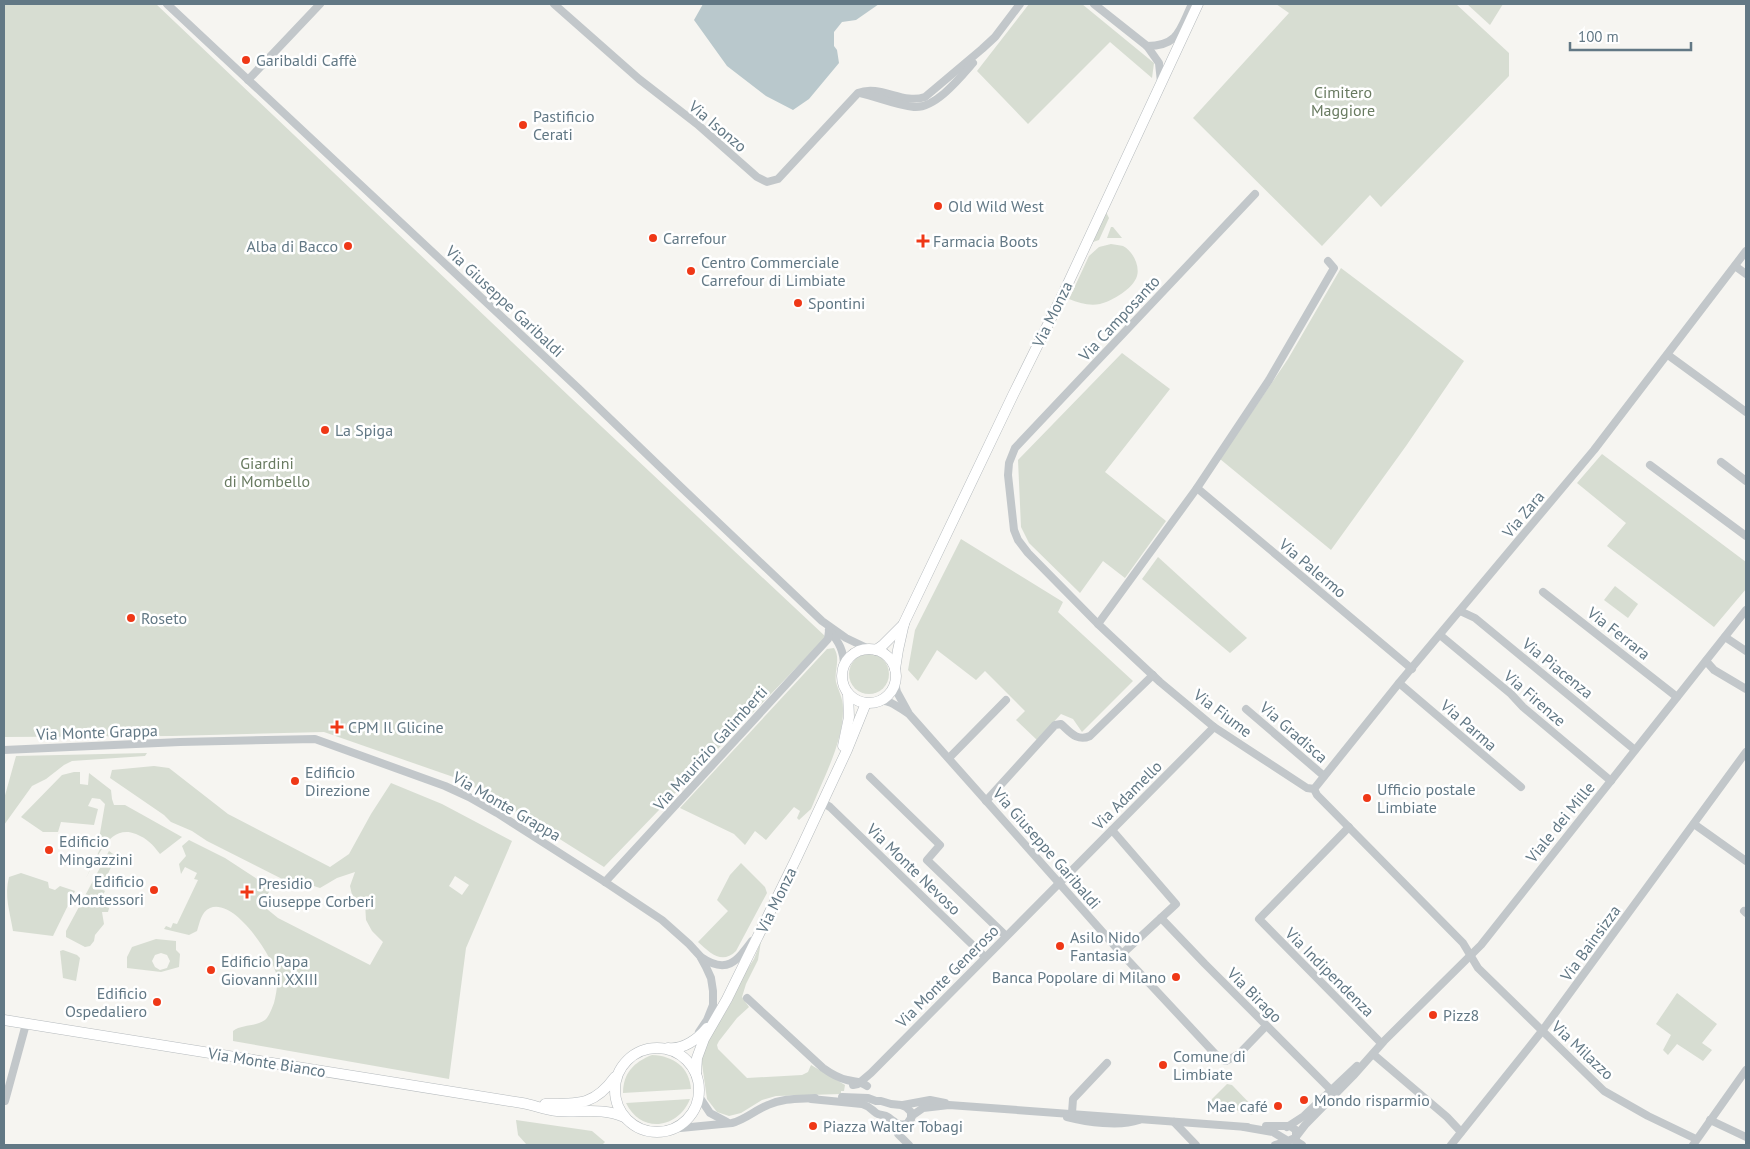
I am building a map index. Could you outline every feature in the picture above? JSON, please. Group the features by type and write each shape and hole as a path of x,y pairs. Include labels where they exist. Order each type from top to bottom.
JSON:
{"main road":[{"name":"Via Monza","path":"895,669 904,623 1064,292 1198,4"},
{"name":"Via Monza","path":"873,649 883,645 904,623"},
{"path":"873,649 890,658 895,669 895,683 889,694 879,701 866,703 848,694 842,680 844,666 854,653 873,649"},
{"name":"Via Monza","path":"832,780 847,728 849,717 848,694"},
{"name":"Via Monza","path":"661,1048 674,1049 683,1047 700,1036 727,999 847,750 866,703"},
{"name":"Via Monza","path":"696,1074 700,1048 715,1017"},
{"name":"Via Monte Bianco","path":"4,1020 530,1104 557,1111 611,1112 624,1117"},
{"path":"650,1048 676,1051 692,1066 696,1074 698,1096 696,1105 686,1119 670,1129 655,1131 637,1127 624,1117 615,1100 614,1087 619,1072 630,1057 650,1048"},
{"name":"Via Monte Bianco","path":"530,1104 574,1104 587,1100 605,1091 619,1072"}],"street":[{"name":"Via Giuseppe Garibaldi","path":"167,4 578,388 822,621 846,638 873,649"},
{"path":"248,80 320,4"},
{"name":"Via Isonzo","path":"554,4 638,79 697,124 761,180 772,182 778,179 858,93 872,90 914,100 921,98 950,77 982,49 995,36 1020,4"},
{"path":"1094,4 1147,46 1159,63 1162,82"},
{"path":"1147,46 1163,45 1175,37 1192,4"},
{"name":"Via Camposanto","path":"1009,463 1018,444 1255,194"},
{"name":"Via Zara","path":"1314,789 1399,683 1570,480 1668,356 1746,251"},
{"path":"1098,624 1197,488 1269,380 1334,268 1328,261"},
{"path":"1735,266 1746,274"},
{"path":"1668,356 1746,412"},
{"path":"1721,462 1746,481"},
{"name":"Via Fiume","path":"1009,463 1008,476 1014,530 1018,540 1028,554 1098,624 1153,675 1214,727 1307,788 1314,789 1317,795 1463,943 1468,949 1470,956"},
{"path":"1650,465 1746,536"},
{"name":"Via Palermo","path":"1197,488 1412,669"},
{"name":"Via Ferrara","path":"1543,592 1677,697"},
{"name":"Via Piacenza","path":"1460,610 1475,618 1636,750"},
{"name":"Viale dei Mille","path":"1288,1127 1300,1120 1470,956 1746,610"},
{"name":"Via Giuseppe Garibaldi","path":"822,621 842,648 844,666"},
{"name":"Via Maurizio Galimberti","path":"605,882 828,639 830,636 829,631"},
{"name":"Via Firenze","path":"1440,635 1510,694 1523,708 1611,781"},
{"path":"1725,637 1746,651"},
{"path":"1706,661 1714,670 1746,689"},
{"path":"986,801 1055,725 1061,724 1078,738 1084,739 1090,736 1153,675"},
{"name":"Via Giuseppe Garibaldi","path":"895,683 897,692 908,714"},
{"name":"Via Parma","path":"1399,683 1520,787"},
{"name":"Via Giuseppe Garibaldi","path":"879,701 884,700 891,703 908,714 1122,954 1219,1058 1229,1061 1239,1054 1266,1026"},
{"path":"949,758 1006,700"},
{"name":"Via Gradisca","path":"1246,709 1324,776"},
{"name":"Via Adamello","path":"1059,883 1214,727"},
{"name":"Via Monte Grappa","path":"4,750 180,742 315,739 445,786 469,797 605,882 676,932 700,956 717,965 734,962 764,924"},
{"name":"Via Bainsizza","path":"1451,1145 1542,1032 1694,824 1744,762 1746,752"},
{"path":"870,777 940,845 927,860 1006,936"},
{"name":"Via Monte Nevoso","path":"822,802 985,956"},
{"path":"1694,824 1746,861"},
{"name":"Via Indipendenza","path":"1349,827 1259,919 1383,1042"},
{"path":"1112,830 1176,904 1122,954"},
{"name":"Via Monte Generoso","path":"853,1086 864,1084 871,1073 1059,883"},
{"name":"Via Birago","path":"1161,918 1331,1090"},
{"name":"Via Monte Grappa","path":"693,1040 707,1020 713,1006 711,978 700,956"},
{"name":"Via Milazzo","path":"1470,956 1478,968 1604,1091 1695,1142"},
{"path":"747,998 823,1068 846,1080 864,1084 878,1104 877,1114 887,1116 896,1124 898,1134 909,1145"},
{"path":"5,1101 26,1024"},
{"name":"Viale dei Mille","path":"1290,1139 1374,1054 1383,1042"},
{"path":"1374,1054 1447,1117 1461,1132"},
{"path":"1072,1114 1073,1099 1107,1063"},
{"path":"1695,1142 1746,1070"},
{"path":"846,1080 853,1086 851,1096"},
{"path":"698,1096 710,1113 722,1120 732,1122"},
{"path":"670,1129 741,1120 765,1105 776,1102 851,1096 868,1098 878,1104"},
{"path":"811,1099 903,1105 930,1100 949,1104 1050,1113 1244,1127 1288,1127 1295,1129 1290,1139 1275,1145"},
{"path":"896,1124 909,1121 913,1114 923,1108 949,1104"},
{"path":"903,1105 910,1112 905,1139 909,1145"},
{"path":"1050,1113 1079,1120 1125,1123 1141,1119"},
{"path":"1710,1120 1746,1137"},
{"path":"1174,1122 1196,1145"},
{"path":"1244,1127 1271,1131 1302,1145"},
{"path":"1288,1127 1283,1131 1290,1139"}],"green space":[{"name":"Giardini di Mombello","path":"4,4 156,4 826,637 604,867 462,780 324,732 172,736 4,737"},
{"path":"1029,4 1082,4 1154,63 1152,78 1110,42 1028,124 977,71"},
{"name":"Cimitero Maggiore","path":"1276,4 1456,4 1509,53 1509,76 1381,207 1370,195 1322,246 1193,118 1289,13"},
{"path":"1467,4 1503,4 1490,25"},
{"path":"1106,212 1109,218 1099,240 1093,242 1092,241"},
{"path":"1111,227 1113,227 1122,238 1107,238"},
{"path":"1111,244 1127,248 1133,255 1137,263 1138,272 1135,281 1122,294 1100,304 1084,304 1069,299 1089,256 1099,247"},
{"path":"1341,268 1464,361 1331,550 1220,459 1288,359"},
{"path":"1122,353 1170,389 1105,472 1166,521 1125,578 1103,561 1080,593 1029,543 1021,527 1018,460"},
{"path":"1602,454 1746,562 1746,589 1714,627 1607,546 1626,523 1577,483"},
{"path":"961,539 1063,602 1058,612 1133,681 1082,732 1073,719 1061,714 1037,740 1016,720 1025,711 985,671 976,680 937,650 918,681 908,670 915,630"},
{"path":"1158,557 1247,638 1230,653 1142,579"},
{"path":"1615,586 1638,604 1628,618 1604,600"},
{"path":"834,648 837,656 836,682 843,704 842,721 832,760 811,809 799,820 797,818 800,811 794,807 766,840 755,831 745,845 734,834 680,808 827,649"},
{"path":"873,654 880,657 886,663 889,674 888,682 880,691 873,694 865,694 858,691 850,682 849,670 852,663 861,655"},
{"path":"147,753 145,756 72,761 64,765 46,779 32,786 4,825 4,799 16,756"},
{"path":"154,766 169,768 228,814 330,867 349,854 391,783 442,804 512,841 466,948 449,1079 233,1041 233,1031 240,1027 257,1024 268,1017 275,1000 277,976 268,956 251,931 241,920 220,907 207,910 201,918 197,931 189,935 164,929 166,926 171,928 173,923 177,924 198,880 194,879 197,873 185,867 181,874 179,864 186,856 182,846 189,840 225,858 271,888 262,905 278,918 370,965 383,942 372,931 366,920 365,903 352,895 350,886 355,872 337,878 320,888 306,884 298,887 207,841 192,831 171,822 164,815 110,778 112,770","holes":["455,876 469,885 462,895 449,886"]},
{"path":"80,772 80,784 88,785 89,773 111,790 114,805 125,805 182,837 160,854 150,842 136,834 127,832 118,834 105,845 86,878 101,847 99,839 105,804 100,799 92,798 88,806 98,809 94,825 61,822 58,832 43,832 21,817 62,775"},
{"path":"109,851 116,856 101,889 105,891 102,897 111,901 108,912 102,912 104,924 95,935 94,941 90,946 85,947 66,937 66,931"},
{"path":"741,863 765,887 767,893 736,951 726,957 716,956 698,942 728,911 717,900 730,875"},
{"path":"21,873 48,882 49,888 55,890 60,886 75,891 53,936 13,931 7,891 9,877"},
{"path":"156,939 176,941 176,950 180,954 179,967 161,972 127,968 127,957 132,947","holes":["161,953 167,955 170,961 167,968 160,970 155,967 152,961 155,955"]},
{"path":"761,941 758,960 742,997 749,1007 737,1018 719,1041 718,1049 747,1078 802,1075 808,1072 811,1065 845,1085 844,1091 841,1091 841,1094 776,1096 762,1100 741,1113 729,1116 717,1112 707,1099 701,1057 708,1041 731,1003 743,976 754,959"},
{"path":"63,950 80,958 76,981 63,978 60,951"},
{"path":"1677,993 1717,1024 1702,1043 1712,1050 1703,1061 1677,1044 1668,1055 1663,1050 1671,1035 1656,1024"},
{"path":"652,1055 673,1060 679,1064 690,1081 691,1089 623,1093 627,1074 640,1061"},
{"path":"1227,1084 1232,1085 1256,1110 1255,1114 1251,1115 1211,1102"},
{"path":"690,1099 677,1117 659,1124 641,1120 626,1103"},
{"path":"516,1120 592,1131 605,1142 602,1145 527,1145 518,1135"}],"shaded area":[{"path":"703,4 879,4 856,20 842,22 834,32 834,46 837,50 839,63 809,99 793,110 766,96 727,66 694,20"}],"place":[{"name":"Garibaldi Caffè","path":"246,60"},
{"name":"Pastificio Cerati","path":"523,125"},
{"name":"Old Wild West","path":"938,206"},
{"name":"Carrefour","path":"653,238"},
{"name":"Farmacia Boots","path":"923,241"},
{"name":"Alba di Bacco","path":"348,246"},
{"name":"Centro Commerciale Carrefour di Limbiate","path":"691,271"},
{"name":"Spontini","path":"798,303"},
{"name":"La Spiga","path":"325,430"},
{"name":"Roseto","path":"131,618"},
{"name":"CPM Il Glicine","path":"337,727"},
{"name":"Edificio Direzione","path":"295,781"},
{"name":"Ufficio postale Limbiate","path":"1367,798"},
{"name":"Edificio Mingazzini","path":"49,850"},
{"name":"Edificio Montessori","path":"154,890"},
{"name":"Presidio Giuseppe Corberi","path":"247,892"},
{"name":"Asilo Nido Fantasia","path":"1060,946"},
{"name":"Edificio Papa Giovanni XXIII","path":"211,970"},
{"name":"Banca Popolare di Milano","path":"1176,977"},
{"name":"Edificio Ospedaliero","path":"157,1002"},
{"name":"Pizz8","path":"1433,1015"},
{"name":"Comune di Limbiate","path":"1163,1065"},
{"name":"Mondo risparmio","path":"1304,1100"},
{"name":"Mae café","path":"1278,1106"},
{"name":"Piazza Walter Tobagi","path":"813,1126"}]}
